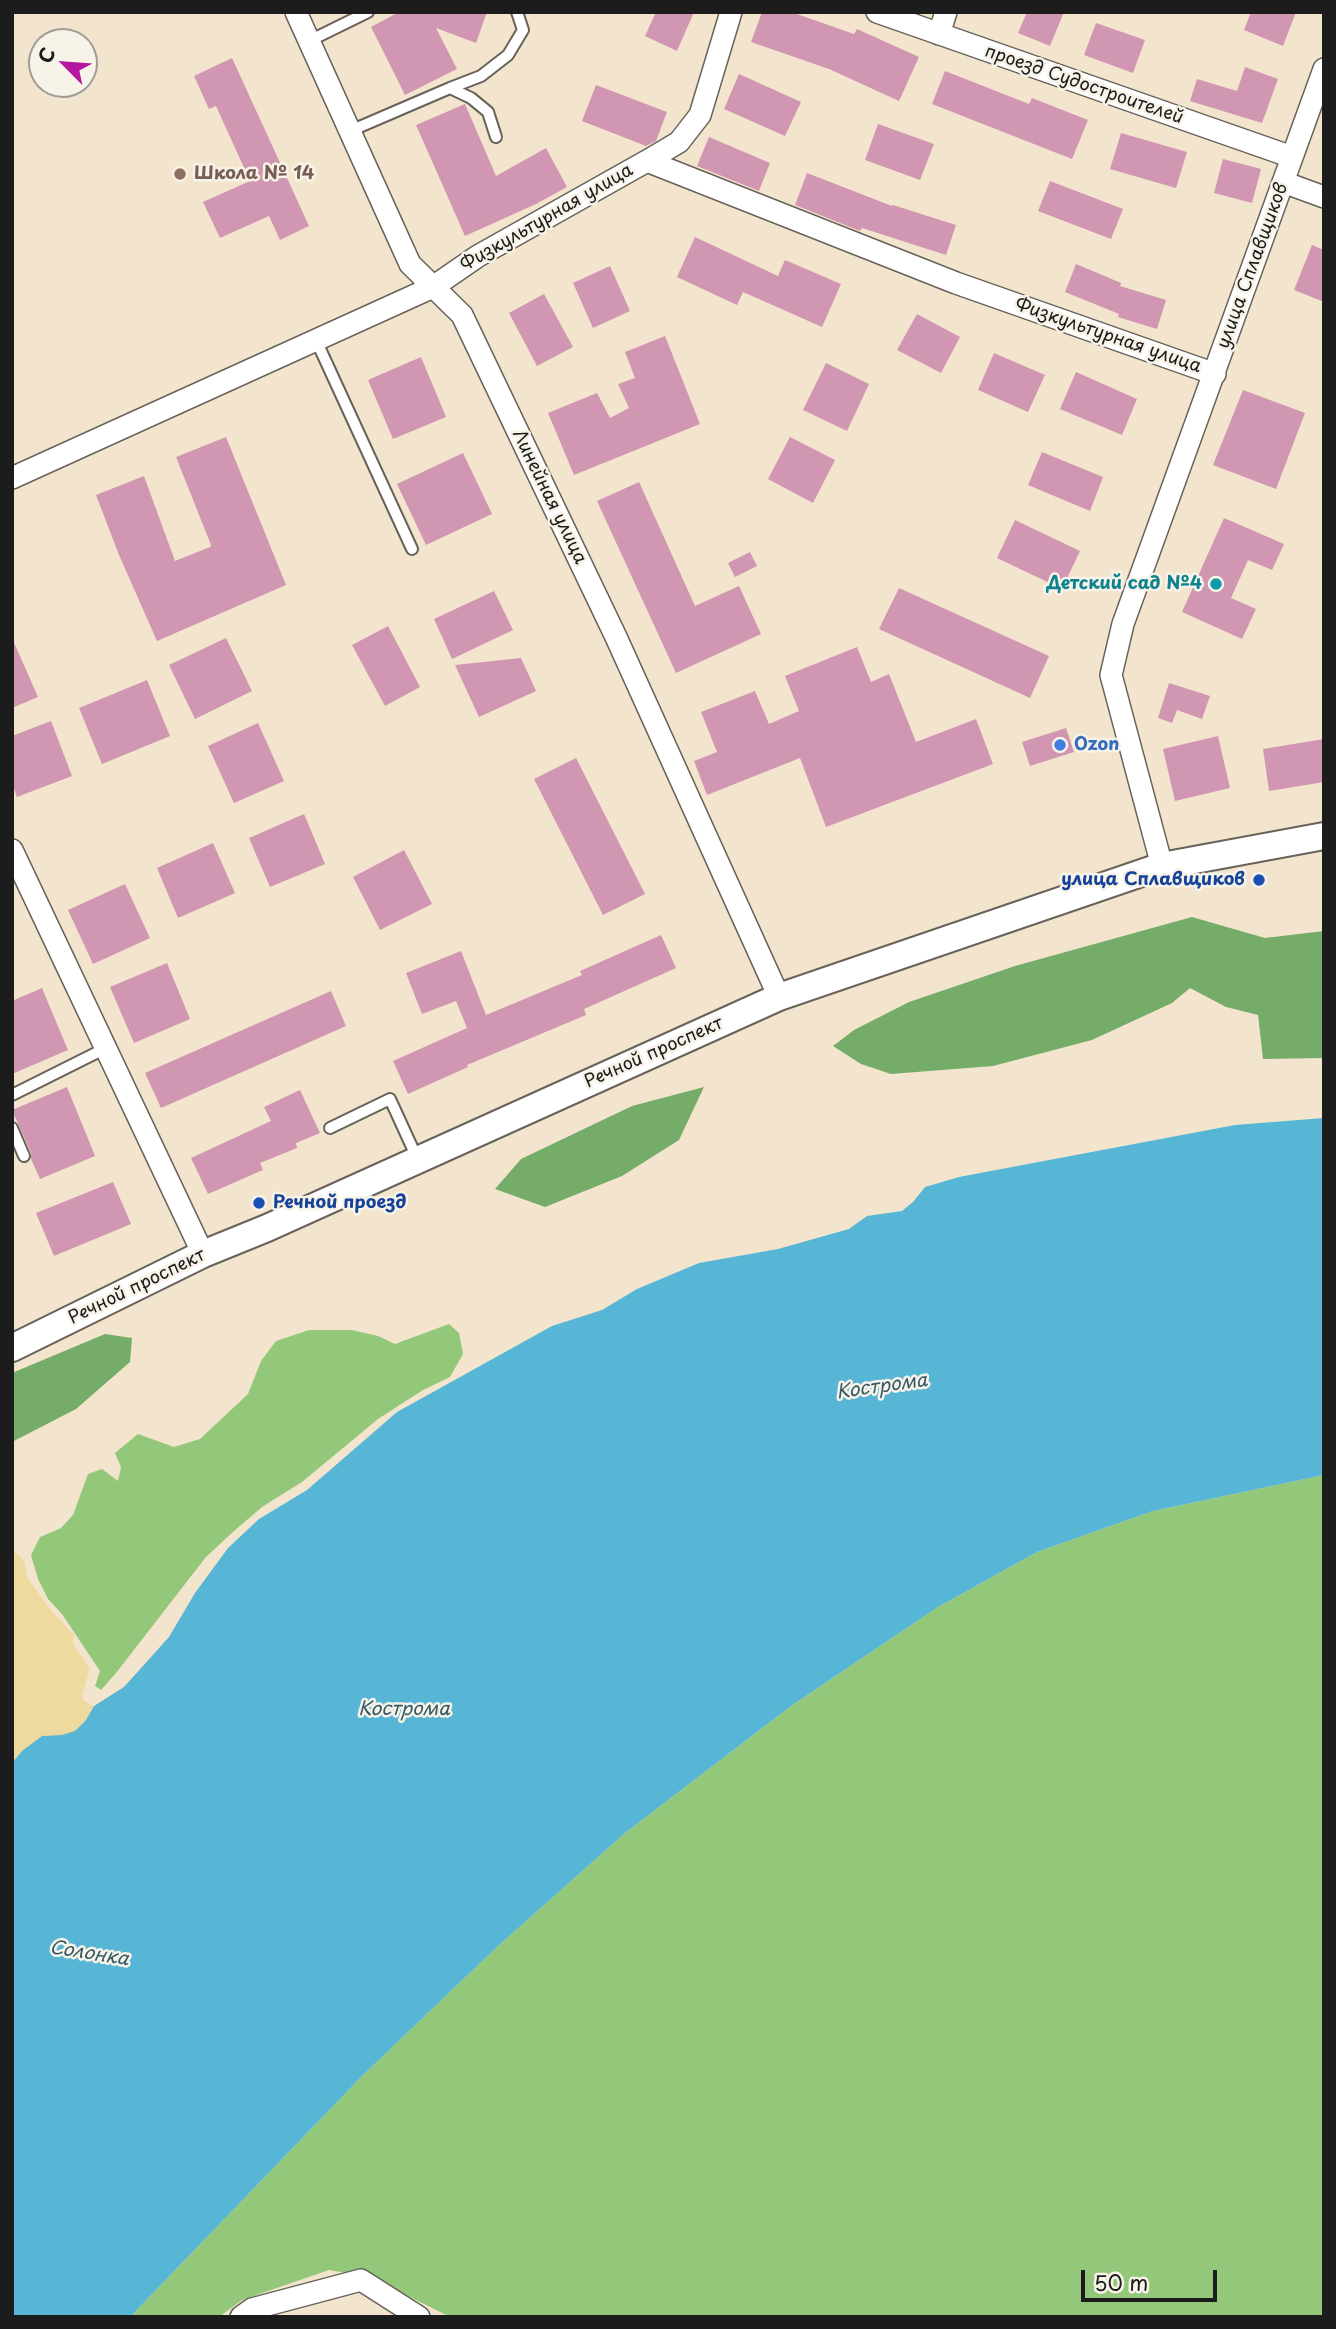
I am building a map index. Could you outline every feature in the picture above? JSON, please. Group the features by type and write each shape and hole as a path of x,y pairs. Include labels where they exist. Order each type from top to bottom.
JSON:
{"street":[{"name":"Линейная улица","path":"296,12 410,264 461,315 616,637 779,997"},
{"path":"647,161 679,142 700,115 731,12"},
{"name":"проезд Судостроителей","path":"877,12 1292,157"},
{"path":"939,34 946,12"},
{"name":"улица Сплавщиков","path":"1162,866 1111,675 1123,624 1324,69"},
{"name":"Физкультурная улица","path":"12,478 433,287 478,256 647,161 956,283 1215,374"},
{"path":"1283,182 1324,197"},
{"name":"Речной проспект","path":"12,1348 202,1254 267,1228 417,1158 779,997 1162,866 1324,836"},
{"path":"12,850 202,1254"},
{"path":"241,2317 252,2309 361,2280 419,2317"}],"lane":[{"path":"309,41 368,12"},
{"path":"350,131 481,76 508,55 523,30 517,12"},
{"path":"450,88 471,98 488,112 496,137"},
{"path":"316,340 412,549"},
{"path":"12,1096 106,1048"},
{"path":"330,1128 390,1099 417,1158"},
{"path":"12,1128 24,1156"}],"green space":[{"path":"1192,917 1265,938 1324,931 1324,1058 1263,1059 1258,1015 1226,1007 1190,988 1172,1003 1092,1040 993,1066 891,1074 861,1064 833,1046 854,1030 909,1002 1015,966"},
{"path":"704,1087 679,1140 622,1176 545,1207 495,1189 521,1159 632,1106"},
{"path":"449,1324 459,1333 463,1354 450,1377 423,1390 378,1419 302,1482 262,1507 234,1531 206,1557 101,1690 95,1686 100,1671 62,1614 48,1599 38,1579 31,1555 40,1537 61,1528 73,1515 88,1474 102,1469 118,1481 121,1467 115,1453 138,1434 174,1447 200,1439 248,1394 261,1361 276,1341 309,1330 352,1330 378,1336 395,1344"},
{"path":"105,1334 132,1338 130,1362 76,1409 12,1442 12,1373"},
{"path":"1324,1475 1324,2317 450,2317 370,2277 329,2270 242,2300 219,2317 130,2317 363,2075 497,1947 625,1833 791,1706 938,1607 1037,1552 1153,1511"}],"sand":[{"path":"12,1550 24,1560 27,1577 49,1608 74,1635 73,1643 90,1669 82,1695 84,1701 94,1706 75,1732 42,1736 22,1751 12,1763"}],"water":[{"name":"Кострома","path":"1324,1118 1324,1475 1153,1511 1037,1552 938,1607 791,1706 625,1833 497,1947 363,2075 130,2317 12,2317 12,1763 22,1751 42,1736 75,1731 86,1720 94,1706 124,1687 169,1637 195,1593 228,1548 259,1519 307,1490 397,1412 552,1326 602,1310 637,1289 699,1263 778,1249 849,1229 867,1216 902,1211 925,1187 959,1177 1235,1125"}],"building":[{"path":"399,12 487,12 476,43 436,28 457,69 405,95 371,27"},
{"path":"656,12 694,12 677,51 645,36"},
{"path":"762,12 791,12 854,34 857,29 919,57 899,101 829,69 751,42"},
{"path":"1027,12 1064,12 1050,46 1018,33"},
{"path":"1251,12 1296,12 1283,46 1244,30"},
{"path":"1096,23 1145,40 1133,73 1084,55"},
{"path":"232,58 309,226 280,240 269,216 220,238 203,202 250,181 216,106 209,109 194,76"},
{"path":"1245,67 1278,79 1262,123 1190,101 1197,79 1237,91"},
{"path":"945,71 1029,104 1032,98 1088,120 1072,159 932,104"},
{"path":"739,74 801,102 785,136 724,109"},
{"path":"596,85 667,112 656,141 646,146 582,121"},
{"path":"465,104 496,176 546,148 567,187 465,236 416,125"},
{"path":"878,124 934,144 920,180 865,160"},
{"path":"1121,133 1187,152 1176,188 1110,169"},
{"path":"709,137 770,163 759,191 697,166"},
{"path":"1223,159 1261,169 1252,203 1214,193"},
{"path":"807,173 892,206 956,225 946,255 862,228 860,231 795,205"},
{"path":"1050,181 1123,209 1111,239 1038,211"},
{"path":"695,237 778,276 785,260 841,284 822,327 743,292 737,305 677,277"},
{"path":"1312,245 1324,250 1324,302 1294,290"},
{"path":"1076,264 1121,283 1120,286 1166,300 1157,329 1118,317 1119,314 1065,292"},
{"path":"610,266 630,311 593,328 573,283"},
{"path":"544,294 573,347 537,366 509,313"},
{"path":"917,314 960,337 941,373 897,350"},
{"path":"665,336 700,424 574,475 548,413 597,393 610,418 629,408 618,384 635,378 625,352"},
{"path":"994,353 1045,375 1028,412 978,390"},
{"path":"421,357 446,417 393,439 368,380"},
{"path":"826,363 869,384 847,431 803,410"},
{"path":"1076,372 1137,399 1122,435 1060,409"},
{"path":"1243,390 1305,413 1276,489 1213,465"},
{"path":"226,437 286,585 157,641 96,495 144,476 175,561 210,547 176,457"},
{"path":"790,437 835,460 813,503 768,479"},
{"path":"1042,452 1103,477 1090,511 1028,485"},
{"path":"463,453 492,514 426,545 397,484"},
{"path":"639,482 695,606 739,586 761,634 676,673 597,501"},
{"name":"Детский сад №4","path":"1224,518 1284,544 1272,570 1248,560 1231,598 1256,609 1242,639 1182,612"},
{"path":"1015,520 1080,551 1062,589 997,558"},
{"path":"750,552 757,566 735,577 728,563"},
{"path":"899,588 1049,656 1030,698 879,629"},
{"path":"494,591 513,630 452,659 434,619"},
{"path":"388,626 420,687 385,706 352,645"},
{"path":"12,638 38,697 12,708"},
{"path":"226,638 252,691 195,719 169,665"},
{"path":"857,647 871,682 889,674 916,742 976,719 993,764 826,827 800,758 707,795 694,761 717,752 701,712 755,691 769,724 799,711 785,676"},
{"path":"521,658 536,691 479,717 455,665"},
{"path":"147,680 170,736 102,764 79,708"},
{"path":"1169,683 1210,696 1202,719 1177,710 1172,723 1158,718"},
{"path":"51,721 72,776 17,797 12,783 12,736"},
{"path":"258,723 284,781 234,803 208,746"},
{"path":"1066,728 1074,752 1030,766 1022,742"},
{"path":"1218,736 1230,788 1175,801 1163,749"},
{"path":"1324,739 1324,782 1269,791 1263,749"},
{"path":"576,758 645,894 603,915 534,779"},
{"path":"304,814 325,864 270,887 249,838"},
{"path":"213,843 235,893 178,918 157,868"},
{"path":"404,850 432,904 380,930 353,877"},
{"path":"125,884 150,938 93,964 68,910"},
{"path":"661,935 676,968 584,1009 586,1015 467,1065 468,1067 408,1094 393,1061 467,1028 456,1001 422,1014 406,973 461,951 486,1015 582,975 580,971"},
{"path":"167,963 190,1019 134,1043 110,987"},
{"path":"42,988 68,1050 12,1074 12,1001"},
{"path":"331,991 346,1026 161,1108 145,1073"},
{"path":"67,1087 95,1156 40,1179 12,1110"},
{"path":"300,1090 320,1133 296,1143 297,1148 260,1163 263,1170 208,1194 191,1158 271,1121 264,1107"},
{"path":"113,1182 131,1224 54,1256 36,1213"}],"place":[{"name":"Школа № 14","path":"180,174"},
{"name":"Детский сад №4","path":"1216,584"},
{"name":"Ozon","path":"1060,745"},
{"name":"улица Сплавщиков","path":"1259,880"},
{"name":"Речной проезд","path":"259,1203"}],"water label":[{"name":"Солонка","path":"89,1954"}]}
